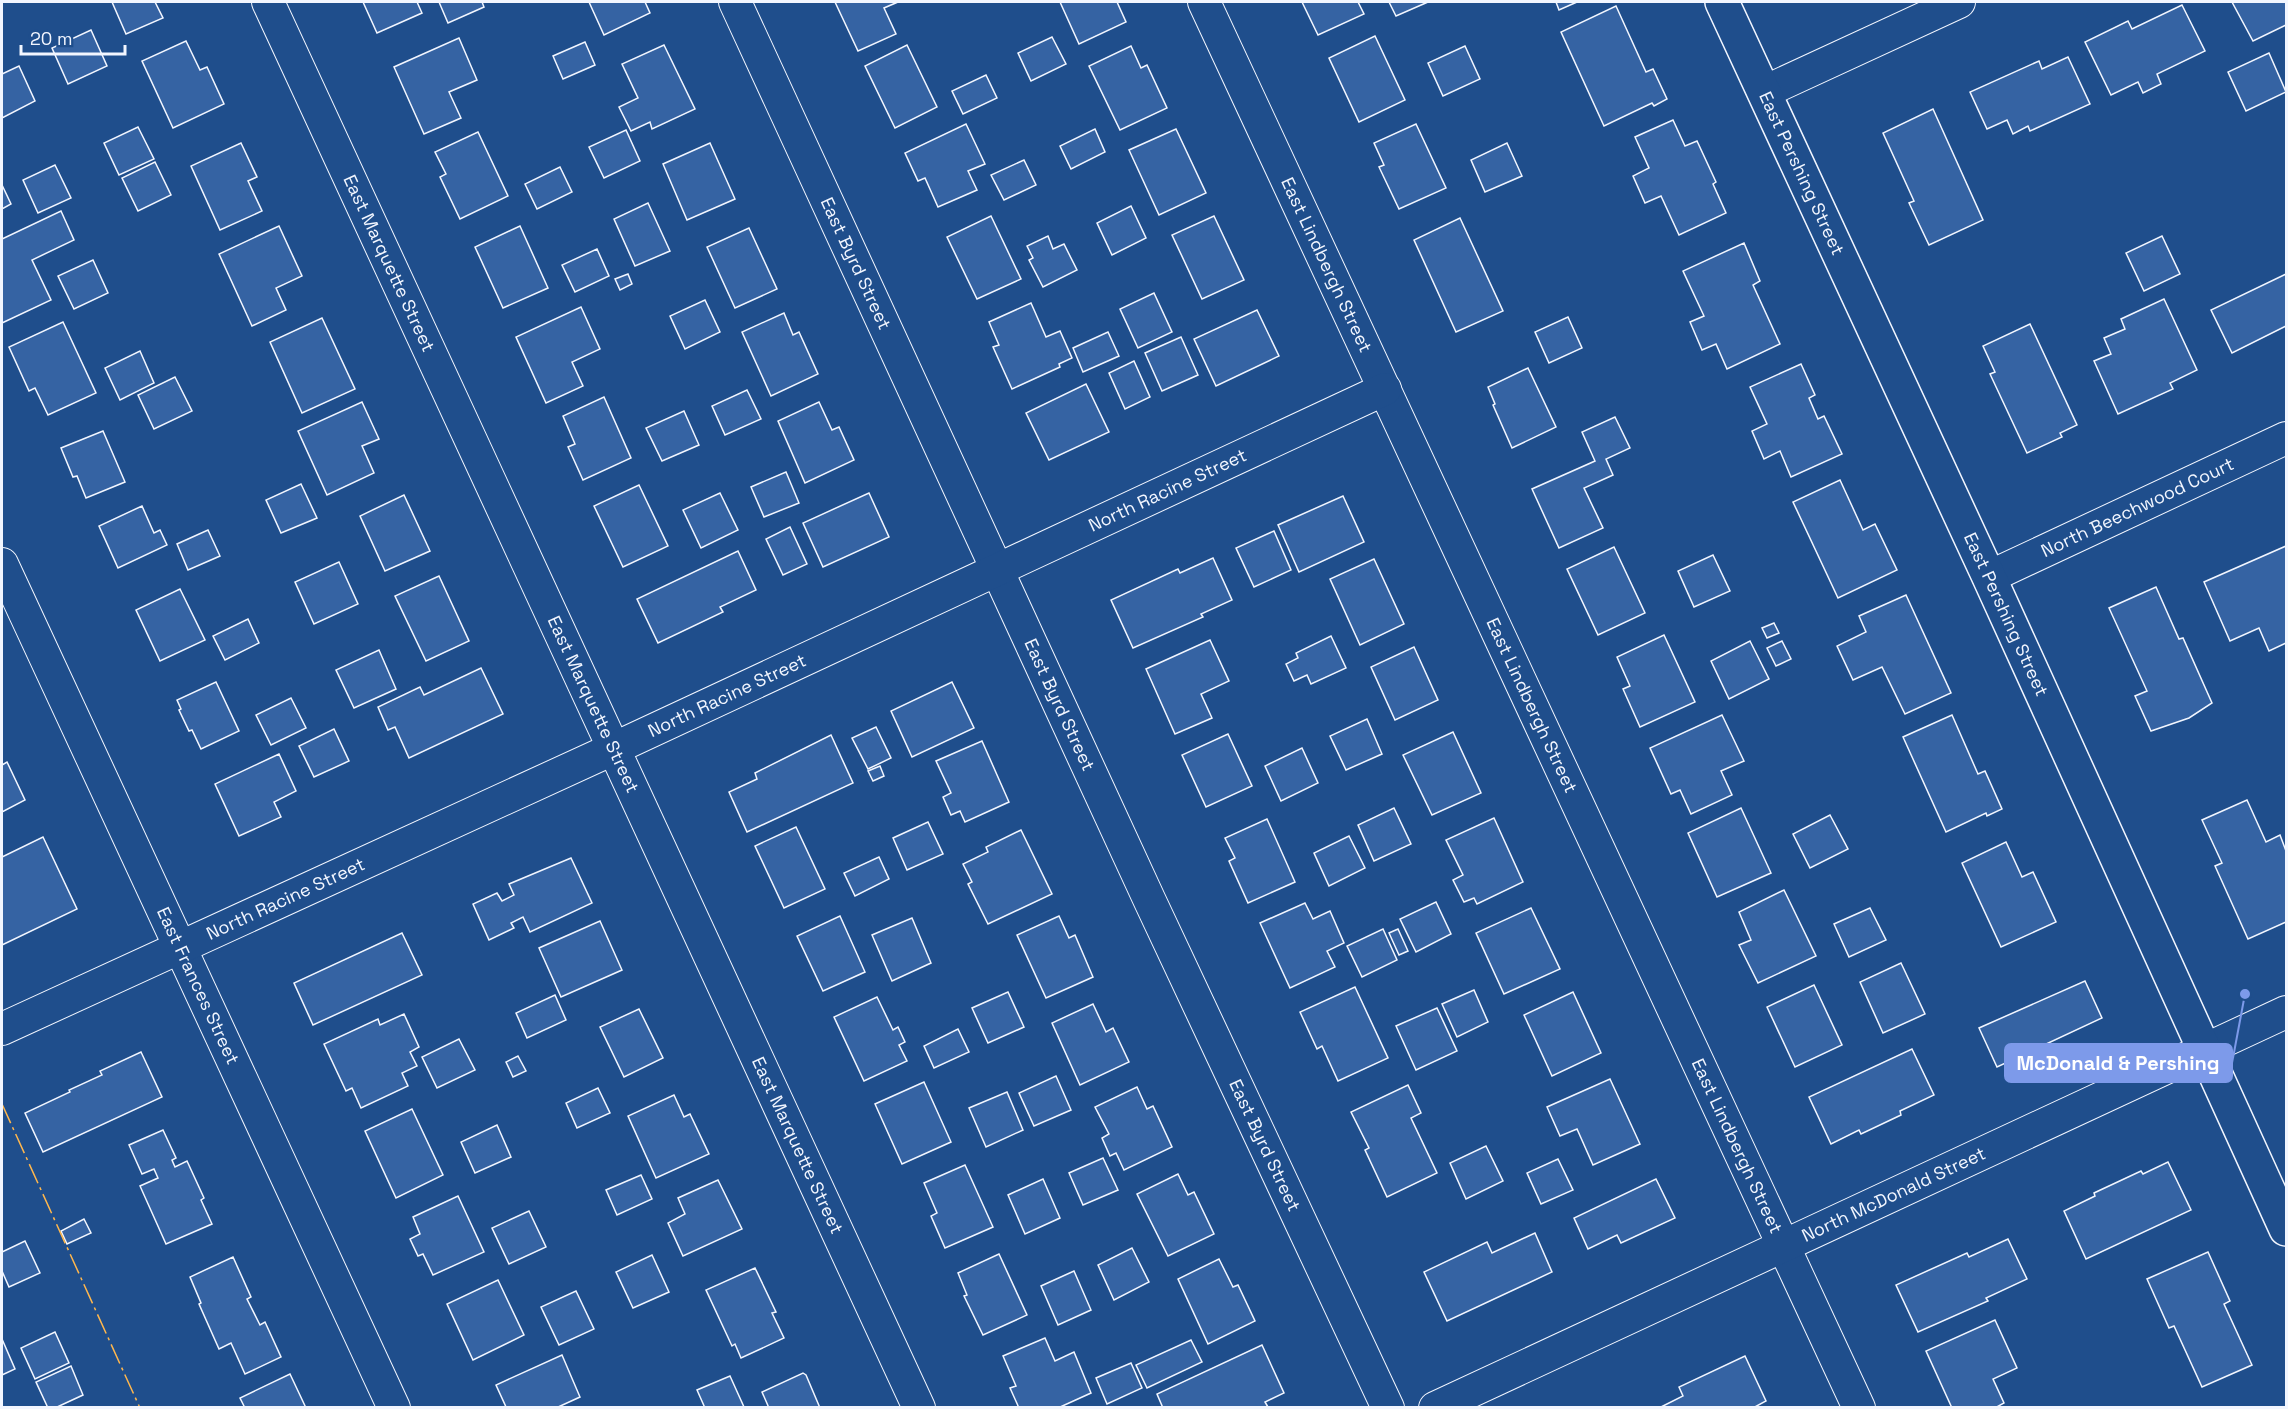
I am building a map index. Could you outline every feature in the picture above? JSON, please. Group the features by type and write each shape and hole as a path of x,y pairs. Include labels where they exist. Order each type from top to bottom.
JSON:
{"street":[{"name":"East Marquette Street","path":"268,2 919,1407"},
{"name":"East Byrd Street","path":"735,2 1149,899 1388,1407"},
{"name":"East Lindbergh Street","path":"1204,2 1859,1407"},
{"name":"East Pershing Street","path":"1722,2 1989,577 2286,1229"},
{"path":"1764,92 1959,2"},
{"name":"North Racine Street","path":"2,1029 615,748 1385,389"},
{"name":"North Beechwood Court","path":"1989,577 2286,438"},
{"name":"East Frances Street","path":"2,564 393,1407"},
{"name":"North McDonald Street","path":"1434,1407 2286,1012"}],"building":[{"path":"112,2 155,2 163,18 126,34"},
{"path":"363,2 417,2 422,13 377,33"},
{"path":"439,2 482,2 484,7 448,23"},
{"path":"589,2 645,2 650,13 604,35"},
{"path":"835,2 898,2 884,8 896,34 858,51"},
{"path":"1060,2 1117,2 1126,22 1079,44"},
{"path":"1302,2 1358,2 1364,14 1318,35"},
{"path":"1389,2 1428,2 1396,16"},
{"path":"1556,2 1577,2 1559,10"},
{"path":"2232,2 2286,2 2286,25 2253,41"},
{"path":"2182,5 2205,51 2157,74 2161,84 2143,93 2138,82 2111,95 2085,42 2128,21 2132,29"},
{"path":"1616,6 1646,72 1653,69 1667,99 1654,106 1652,103 1604,126 1561,32"},
{"path":"91,30 107,66 68,84 52,48"},
{"path":"1375,36 1405,100 1359,122 1329,58"},
{"path":"1052,37 1066,64 1031,81 1018,53"},
{"path":"459,38 477,80 449,92 461,118 424,134 394,67"},
{"path":"186,41 200,70 207,67 224,104 173,128 142,61"},
{"path":"585,42 595,65 563,79 553,56"},
{"path":"664,45 695,109 652,129 650,122 631,131 619,107 638,98 622,64"},
{"path":"907,45 937,107 895,128 865,66"},
{"path":"1131,46 1141,68 1147,65 1167,108 1120,130 1089,66"},
{"path":"1465,46 1480,79 1443,96 1428,63"},
{"path":"2269,53 2286,92 2246,111 2228,72"},
{"path":"2068,57 2090,104 2030,131 2028,126 2013,134 2007,120 1987,129 1970,92 2039,61 2042,69"},
{"path":"19,66 35,101 2,118 2,74"},
{"path":"986,75 997,98 963,114 952,91"},
{"path":"1933,109 1983,220 1929,245 1909,203 1914,201 1883,133"},
{"path":"1673,120 1685,146 1697,141 1716,182 1713,184 1726,213 1679,235 1661,196 1645,203 1633,176 1649,168 1635,137"},
{"path":"966,124 985,164 968,171 977,190 938,207 925,178 918,181 905,153"},
{"path":"1416,124 1446,188 1399,209 1379,167 1384,165 1374,143"},
{"path":"138,127 154,159 119,175 104,143"},
{"path":"1095,129 1105,152 1071,169 1060,146"},
{"path":"1176,129 1206,193 1159,215 1129,150"},
{"path":"626,130 640,161 604,178 589,147"},
{"path":"478,132 508,196 460,219 440,177 446,174 435,152"},
{"path":"241,143 257,177 248,181 262,211 220,230 191,166"},
{"path":"710,143 735,199 687,220 663,164"},
{"path":"1507,143 1522,176 1485,192 1471,160"},
{"path":"1024,160 1036,185 1004,200 991,175"},
{"path":"155,162 171,195 138,211 122,178"},
{"path":"55,165 71,198 38,213 23,180"},
{"path":"560,167 572,192 537,209 525,184"},
{"path":"2,185 11,204 2,209"},
{"path":"648,203 670,251 635,266 614,219"},
{"path":"1131,206 1146,238 1112,255 1097,223"},
{"path":"61,211 74,240 32,260 51,300 2,323 2,239"},
{"path":"991,216 1021,279 977,299 947,237"},
{"path":"1214,216 1244,280 1202,299 1172,235"},
{"path":"1460,218 1503,311 1456,332 1414,240"},
{"path":"279,226 302,276 276,288 286,310 252,326 219,254"},
{"path":"520,226 548,288 503,308 475,247"},
{"path":"749,228 777,289 735,308 707,247"},
{"path":"1048,236 1053,249 1064,244 1077,270 1043,287 1029,260 1033,258 1027,246"},
{"path":"2162,236 2180,274 2144,291 2126,253"},
{"path":"1744,243 1760,281 1753,285 1780,344 1727,369 1716,344 1702,350 1690,322 1704,316 1683,271"},
{"path":"597,249 609,276 575,292 562,265"},
{"path":"93,260 108,293 74,309 58,276"},
{"path":"628,274 632,284 620,290 615,279"},
{"path":"2286,274 2286,326 2232,353 2211,310"},
{"path":"1154,293 1172,332 1138,348 1120,309"},
{"path":"2164,299 2197,370 2170,383 2173,389 2118,414 2094,361 2111,354 2104,338 2125,329 2121,319"},
{"path":"705,300 720,332 685,349 670,316"},
{"path":"1031,303 1046,337 1060,331 1072,358 1059,364 1060,367 1012,389 993,347 999,345 989,322"},
{"path":"581,307 600,349 572,362 583,386 546,403 516,337"},
{"path":"1257,310 1279,356 1216,386 1194,339"},
{"path":"784,313 793,335 799,332 818,374 771,396 742,332"},
{"path":"1568,317 1582,348 1549,363 1535,332"},
{"path":"322,318 355,389 302,413 270,342"},
{"path":"63,322 96,393 48,415 35,388 29,391 9,347"},
{"path":"2030,324 2077,425 2060,433 2062,437 2027,453 1990,374 1995,372 1983,346"},
{"path":"1108,332 1119,356 1083,372 1073,348"},
{"path":"1181,337 1198,375 1162,391 1145,353"},
{"path":"140,351 154,383 120,400 105,368"},
{"path":"1134,361 1150,397 1125,409 1109,373"},
{"path":"1801,364 1815,395 1809,398 1818,419 1824,416 1842,454 1791,477 1780,451 1764,459 1752,431 1767,424 1750,387"},
{"path":"1528,368 1556,427 1512,448 1493,405 1495,404 1488,387"},
{"path":"175,377 192,411 154,429 138,395"},
{"path":"1086,384 1109,432 1049,460 1026,413"},
{"path":"747,390 761,419 725,435 712,406"},
{"path":"604,397 631,458 583,480 568,447 575,444 563,416"},
{"path":"362,402 379,439 362,446 374,473 327,495 298,431"},
{"path":"819,402 832,430 839,427 854,460 805,483 778,421"},
{"path":"684,411 699,445 662,461 646,428"},
{"path":"1615,417 1630,448 1606,459 1613,475 1584,488 1603,528 1559,548 1532,489 1595,461 1582,432"},
{"path":"103,431 125,482 86,498 77,476 73,477 61,448"},
{"path":"786,472 799,503 764,517 751,487"},
{"path":"1840,480 1863,530 1875,524 1897,570 1838,598 1793,502"},
{"path":"301,484 317,518 281,533 266,500"},
{"path":"639,485 668,546 623,567 594,506"},
{"path":"720,493 738,530 701,548 683,510"},
{"path":"869,493 889,537 823,567 803,523"},
{"path":"404,495 430,551 385,571 360,516"},
{"path":"1343,496 1364,542 1299,572 1278,525"},
{"path":"142,506 154,533 160,530 167,545 118,568 99,526"},
{"path":"790,527 807,564 783,575 766,539"},
{"path":"208,530 220,556 188,570 177,544"},
{"path":"1274,531 1291,570 1254,587 1236,548"},
{"path":"2286,546 2286,643 2269,651 2259,628 2230,641 2204,582"},
{"path":"1614,547 1645,613 1598,635 1567,569"},
{"path":"738,551 756,590 720,607 723,612 658,643 637,599"},
{"path":"1713,555 1730,591 1694,607 1678,571"},
{"path":"1213,558 1232,600 1201,614 1203,617 1133,648 1111,600 1178,569 1180,573"},
{"path":"1374,559 1404,624 1360,645 1330,579"},
{"path":"339,562 358,604 314,624 295,582"},
{"path":"439,576 469,641 426,661 395,596"},
{"path":"2156,587 2179,639 2183,638 2212,703 2189,718 2151,731 2135,696 2147,691 2109,608"},
{"path":"180,589 205,640 160,661 136,610"},
{"path":"1906,595 1951,693 1905,714 1882,667 1853,680 1837,646 1866,632 1859,616"},
{"path":"248,619 259,643 225,660 213,636"},
{"path":"1774,623 1779,633 1767,638 1762,628"},
{"path":"1664,635 1695,702 1640,727 1623,689 1630,686 1617,657"},
{"path":"1331,636 1346,668 1311,684 1307,675 1294,681 1286,664 1298,658 1296,653"},
{"path":"1210,640 1229,681 1201,694 1212,718 1175,734 1146,669"},
{"path":"1750,641 1769,679 1729,699 1711,661"},
{"path":"1782,641 1791,659 1776,666 1767,648"},
{"path":"1414,647 1438,700 1395,720 1371,667"},
{"path":"379,650 396,689 354,708 336,670"},
{"path":"481,668 503,714 409,758 395,727 388,730 378,707 420,687 424,695"},
{"path":"216,682 239,731 201,749 192,730 189,731 177,700"},
{"path":"952,682 974,728 912,757 891,711"},
{"path":"291,698 306,728 271,745 256,715"},
{"path":"1722,715 1744,761 1721,771 1732,795 1691,814 1680,790 1671,794 1650,748"},
{"path":"1952,715 1978,774 1985,771 2002,809 1987,816 1986,813 1946,832 1903,737"},
{"path":"1367,719 1382,754 1346,770 1330,736"},
{"path":"876,727 891,758 868,769 852,738"},
{"path":"334,729 349,761 314,777 299,746"},
{"path":"1453,732 1481,793 1432,815 1403,755"},
{"path":"1228,734 1252,786 1206,807 1182,755"},
{"path":"831,735 853,783 747,832 729,792 757,779 755,773"},
{"path":"982,741 1009,802 965,822 960,811 951,815 943,797 951,793 936,761"},
{"path":"1302,748 1318,783 1281,801 1265,766"},
{"path":"279,754 296,791 274,802 281,817 239,836 215,784"},
{"path":"7,762 25,800 2,812 2,765"},
{"path":"880,766 884,776 873,781 868,771"},
{"path":"2247,800 2266,842 2280,835 2286,851 2286,922 2248,939 2215,866 2222,863 2202,820"},
{"path":"1394,808 1411,844 1374,861 1358,825"},
{"path":"1741,808 1771,873 1717,897 1688,833"},
{"path":"1830,815 1848,849 1810,868 1793,834"},
{"path":"1494,818 1523,882 1477,904 1474,898 1464,902 1453,880 1463,875 1446,840"},
{"path":"1267,819 1295,882 1248,903 1229,861 1235,858 1225,838"},
{"path":"928,822 943,854 907,870 893,838"},
{"path":"796,827 825,889 784,908 755,846"},
{"path":"1021,830 1052,894 988,924 968,884 972,882 963,864 988,852 986,847"},
{"path":"1349,836 1365,868 1329,886 1314,853"},
{"path":"43,837 77,909 2,945 2,857"},
{"path":"2006,842 2022,877 2033,872 2056,922 2001,947 1962,863"},
{"path":"879,857 889,879 855,896 844,873"},
{"path":"571,858 592,903 530,932 523,917 511,923 514,928 489,940 473,904 497,893 502,901 514,895 509,884"},
{"path":"1784,890 1816,956 1758,983 1739,945 1751,940 1739,912"},
{"path":"1436,902 1451,934 1416,952 1400,919"},
{"path":"1305,903 1313,919 1330,911 1344,943 1327,951 1335,967 1290,988 1260,923"},
{"path":"1531,908 1560,969 1504,994 1476,933"},
{"path":"1870,908 1886,940 1849,957 1834,924"},
{"path":"840,916 865,972 823,991 797,936"},
{"path":"1059,916 1069,938 1075,935 1093,977 1046,998 1017,935"},
{"path":"912,918 931,963 892,981 872,935"},
{"path":"600,921 622,970 561,997 539,948"},
{"path":"1383,929 1397,960 1362,977 1347,946"},
{"path":"1398,929 1408,951 1399,955 1389,933"},
{"path":"402,933 422,975 313,1025 294,983"},
{"path":"1901,963 1925,1014 1883,1033 1860,982"},
{"path":"2085,981 2102,1018 1997,1067 1979,1028"},
{"path":"1814,985 1842,1045 1795,1067 1767,1007"},
{"path":"1355,987 1388,1058 1338,1081 1322,1046 1317,1049 1300,1012"},
{"path":"1474,990 1488,1022 1457,1037 1442,1004"},
{"path":"1008,992 1024,1027 988,1043 972,1008"},
{"path":"1573,992 1601,1053 1552,1076 1524,1015"},
{"path":"555,995 566,1020 527,1038 516,1013"},
{"path":"877,997 893,1030 898,1027 905,1042 899,1045 907,1061 864,1081 834,1017"},
{"path":"1093,1004 1106,1032 1113,1028 1129,1062 1080,1085 1052,1023"},
{"path":"1437,1008 1457,1051 1416,1070 1396,1026"},
{"path":"639,1009 663,1058 624,1077 600,1027"},
{"path":"404,1014 419,1047 410,1052 417,1066 402,1073 408,1086 361,1108 352,1088 346,1091 324,1044 378,1019 380,1025"},
{"path":"958,1029 969,1052 934,1068 924,1046"},
{"path":"459,1039 475,1070 437,1088 422,1057"},
{"path":"1912,1049 1934,1095 1900,1111 1901,1115 1861,1134 1859,1130 1831,1144 1809,1097"},
{"path":"141,1052 162,1097 43,1152 25,1113 70,1092 69,1090 102,1075 100,1071"},
{"path":"518,1056 526,1071 513,1077 506,1062"},
{"path":"1056,1076 1071,1110 1034,1126 1019,1093"},
{"path":"1610,1079 1640,1144 1593,1165 1577,1129 1560,1136 1547,1107"},
{"path":"924,1082 951,1142 902,1164 875,1104"},
{"path":"1408,1085 1421,1113 1411,1118 1437,1173 1387,1197 1365,1150 1369,1148 1351,1112"},
{"path":"1137,1087 1147,1109 1153,1106 1172,1147 1124,1170 1116,1153 1110,1156 1102,1138 1109,1134 1095,1107"},
{"path":"598,1088 610,1113 577,1128 566,1103"},
{"path":"1007,1092 1023,1130 986,1147 969,1108"},
{"path":"674,1095 684,1117 690,1114 709,1154 656,1178 628,1116"},
{"path":"412,1109 443,1175 396,1198 365,1131"},
{"path":"497,1125 511,1157 475,1173 461,1142"},
{"path":"163,1130 176,1158 172,1160 175,1167 187,1161 204,1198 201,1200 212,1224 166,1244 140,1186 158,1178 154,1169 142,1174 129,1145"},
{"path":"1486,1146 1503,1181 1466,1199 1450,1163"},
{"path":"1103,1158 1118,1190 1083,1205 1069,1173"},
{"path":"1558,1159 1573,1190 1541,1204 1527,1173"},
{"path":"2168,1162 2191,1210 2086,1259 2064,1211 2095,1196 2094,1193 2141,1171 2143,1174"},
{"path":"965,1165 993,1227 945,1248 931,1216 937,1213 924,1183"},
{"path":"1178,1174 1188,1195 1194,1192 1214,1234 1168,1256 1137,1194"},
{"path":"641,1175 652,1199 617,1215 606,1190"},
{"path":"1043,1179 1060,1218 1025,1234 1008,1195"},
{"path":"1656,1179 1675,1218 1621,1243 1617,1235 1588,1249 1574,1218"},
{"path":"718,1180 742,1229 683,1256 668,1223 685,1214 678,1198"},
{"path":"458,1196 484,1252 433,1275 423,1254 418,1256 410,1239 420,1234 413,1217"},
{"path":"529,1211 546,1247 509,1264 492,1228"},
{"path":"84,1219 91,1233 67,1244 61,1231"},
{"path":"1535,1233 1552,1272 1447,1321 1424,1272 1487,1242 1492,1253"},
{"path":"2008,1239 2027,1279 1986,1298 1988,1301 1918,1332 1896,1285 1967,1253 1969,1257"},
{"path":"25,1241 40,1273 9,1287 2,1271 2,1252"},
{"path":"1132,1248 1149,1282 1114,1300 1098,1265"},
{"path":"2208,1252 2230,1301 2224,1304 2252,1365 2202,1387 2174,1326 2169,1328 2147,1279"},
{"path":"999,1254 1027,1315 983,1335 964,1296 967,1295 958,1273"},
{"path":"652,1255 669,1292 633,1308 616,1272"},
{"path":"233,1257 251,1297 247,1299 260,1325 265,1322 281,1357 245,1374 231,1343 219,1349 190,1277"},
{"path":"1219,1259 1233,1287 1238,1285 1255,1321 1208,1344 1178,1279"},
{"path":"755,1268 776,1312 772,1313 784,1338 741,1358 735,1344 732,1346 706,1290"},
{"path":"1074,1271 1091,1310 1058,1325 1041,1286"},
{"path":"498,1280 524,1335 473,1360 447,1304"},
{"path":"576,1291 594,1329 559,1345 541,1307"},
{"path":"1995,1320 2017,1368 1993,1379 2004,1403 1995,1408 1952,1408 1926,1351"},
{"path":"55,1332 69,1363 35,1379 21,1348"},
{"path":"1045,1338 1055,1361 1074,1352 1091,1393 1058,1408 1019,1408 1010,1388 1016,1386 1003,1356"},
{"path":"2,1339 15,1369 2,1375"},
{"path":"1191,1340 1202,1362 1147,1388 1136,1365"},
{"path":"1262,1345 1284,1393 1265,1402 1268,1407 1163,1408 1157,1394"},
{"path":"562,1355 580,1397 556,1408 504,1408 506,1407 496,1385"},
{"path":"1745,1356 1766,1401 1753,1408 1659,1408 1683,1396 1679,1387"},
{"path":"1131,1363 1142,1388 1107,1404 1096,1378"},
{"path":"71,1366 83,1395 55,1408 48,1408 36,1382"},
{"path":"803,1373 806,1375 820,1408 769,1408 762,1392"},
{"path":"290,1374 306,1408 245,1408 240,1398"},
{"path":"730,1376 744,1407 705,1408 697,1390"}],"power":[{"path":"2,1104 140,1408"}],"place":[{"name":"McDonald & Pershing","path":"2245,994"}]}
